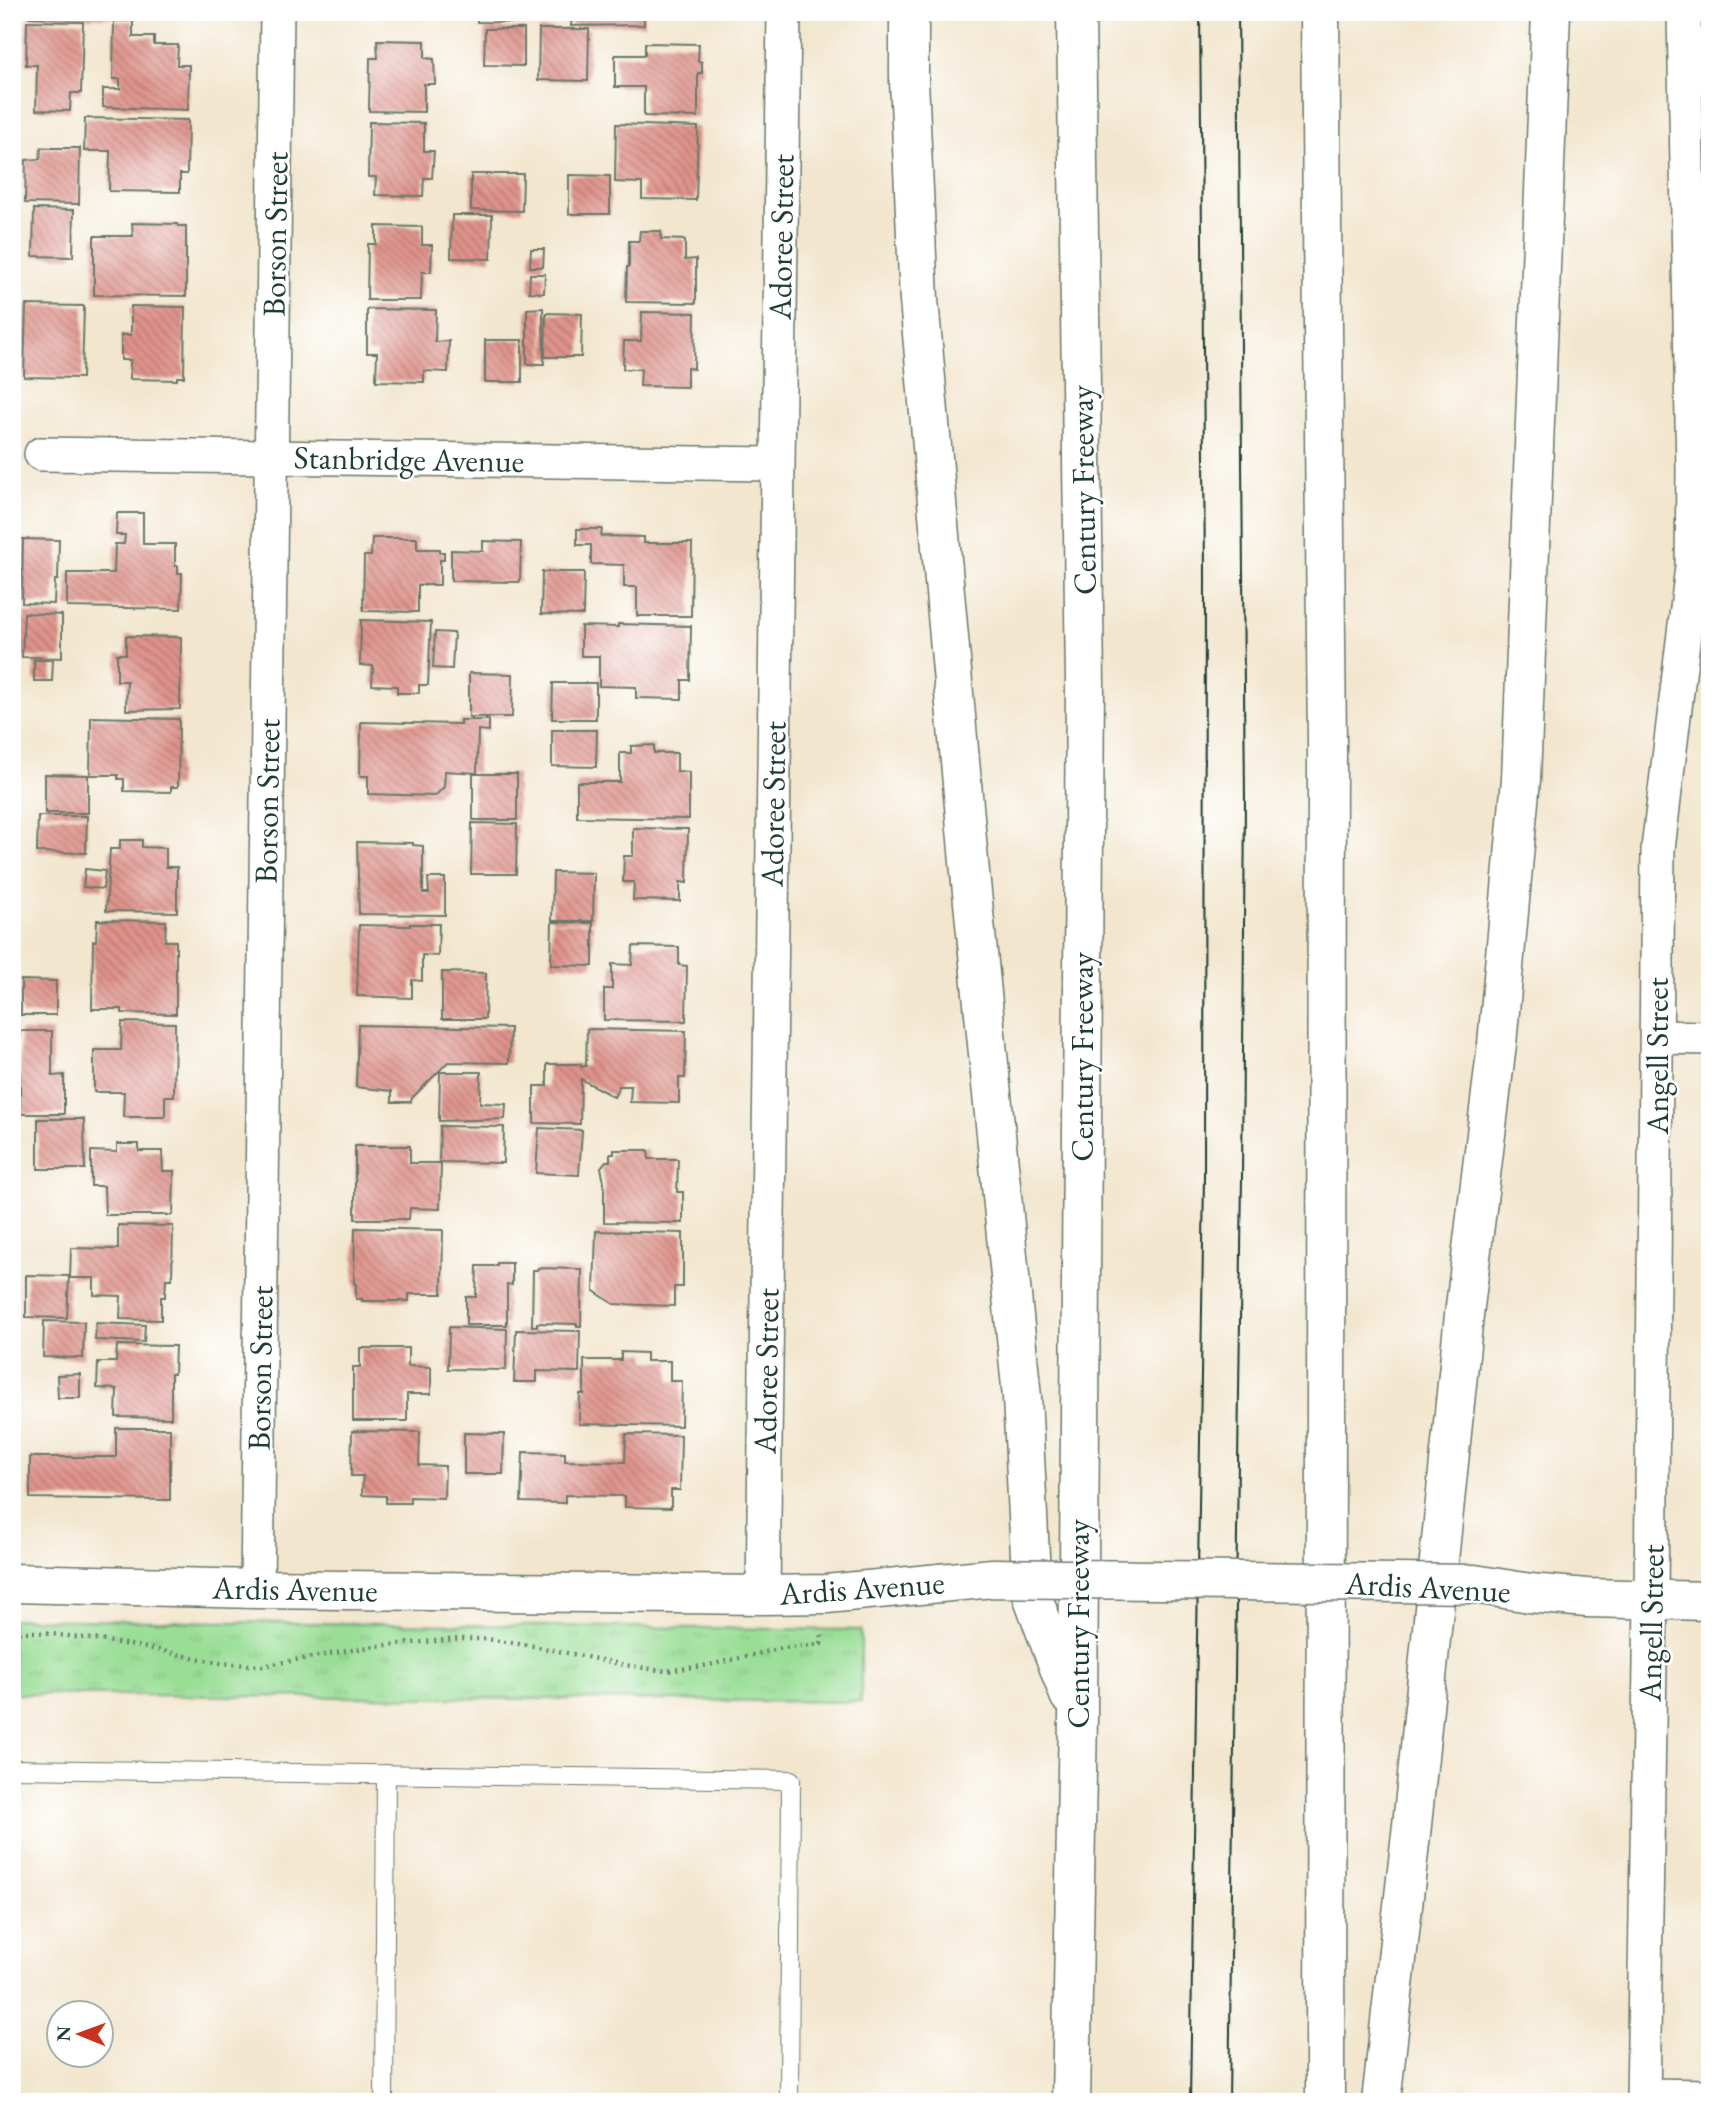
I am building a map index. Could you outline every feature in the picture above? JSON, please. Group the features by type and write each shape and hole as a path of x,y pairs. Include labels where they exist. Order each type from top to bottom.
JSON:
{"main road":[{"path":"909,12 909,80 919,300 969,862 1022,1397 1032,1595 1077,1717"},
{"name":"Century Freeway","path":"1072,2102 1085,683 1076,12"},
{"path":"1320,12 1327,743 1325,2102"},
{"path":"1381,2102 1464,1315 1497,1044 1521,779 1551,12"},
{"name":"Ardis Avenue","path":"12,1583 763,1595 826,1594 993,1578 1474,1584 1587,1598 1710,1601"}],"street":[{"name":"Borson Street","path":"257,1589 277,12"},
{"name":"Adoree Street","path":"763,1595 784,12"},
{"name":"Angell Street","path":"1643,2099 1658,849 1701,470 1684,12"},
{"name":"Stanbridge Avenue","path":"41,454 777,464"},
{"path":"1657,1037 1710,1038"},
{"path":"1643,2099 1710,2096"}],"lane":[{"path":"12,1769 790,1780 789,2102"},
{"path":"384,2102 386,1774"}],"path":[{"path":"12,1632 34,1632 153,1648 219,1663 262,1666 375,1646 486,1639 666,1671 709,1665 783,1648 821,1644 826,1594"}],"green space":[{"path":"12,1619 861,1630 861,1702 12,1694"}],"building":[{"path":"29,12 120,12 120,18 29,17"},
{"path":"477,12 525,12 525,23 477,22"},
{"path":"572,12 644,12 644,25 571,26"},
{"path":"27,21 83,22 81,93 71,93 70,111 36,110 37,65 26,65"},
{"path":"114,21 133,21 133,37 154,37 154,45 178,45 177,65 189,65 188,110 103,107 103,89 120,89 120,79 113,79"},
{"path":"485,29 524,29 524,66 484,65"},
{"path":"539,29 589,29 588,81 538,80"},
{"path":"377,40 425,41 425,58 434,59 435,84 424,84 424,112 369,111 370,58 378,58"},
{"path":"645,43 699,44 698,61 702,62 702,73 698,73 698,117 644,116 644,87 615,87 615,55 645,55"},
{"path":"85,118 188,120 187,174 180,174 180,192 109,191 110,151 84,151"},
{"path":"369,122 424,123 424,151 434,151 432,178 424,178 423,196 375,195 376,177 368,177"},
{"path":"616,124 698,127 696,200 642,199 642,183 615,182"},
{"path":"41,148 80,148 79,204 25,203 26,160 40,159"},
{"path":"471,174 523,174 522,211 471,210"},
{"path":"569,175 610,176 610,214 569,214"},
{"path":"34,209 74,210 73,257 33,256"},
{"path":"452,215 492,215 491,259 451,258"},
{"path":"132,223 186,226 186,296 94,295 94,236 133,236"},
{"path":"376,226 422,227 422,245 432,245 431,272 422,272 421,300 367,300 368,244 376,244"},
{"path":"640,231 661,231 661,239 685,240 685,260 696,259 696,303 626,302 629,241 639,241"},
{"path":"531,249 544,249 543,267 530,267"},
{"path":"530,274 545,274 544,293 529,292"},
{"path":"26,305 84,306 82,378 24,377"},
{"path":"131,306 185,307 184,377 177,377 177,380 130,379 130,360 121,360 121,335 131,335"},
{"path":"543,308 544,364 527,364 527,309"},
{"path":"367,309 436,310 435,342 449,341 448,372 424,371 424,382 376,381 377,353 367,353"},
{"path":"642,312 695,313 694,369 687,368 687,387 640,386 641,369 623,369 624,341 641,341"},
{"path":"546,313 582,314 581,357 545,357"},
{"path":"485,340 522,340 522,382 485,382"},
{"path":"117,513 143,513 143,544 175,544 175,566 178,566 178,573 182,573 181,609 67,607 67,573 114,573 115,544 124,544 125,535 116,535"},
{"path":"577,529 602,529 601,536 644,537 644,543 692,543 691,616 637,616 637,587 624,587 624,565 591,564 591,545 577,545"},
{"path":"372,538 417,538 417,549 440,549 440,552 444,552 444,560 440,560 440,585 418,585 418,612 363,611 364,556 371,556"},
{"path":"23,539 59,540 58,580 55,580 54,604 22,603"},
{"path":"483,541 521,542 520,582 451,581 451,550 483,551"},
{"path":"542,572 584,572 583,615 541,614"},
{"path":"24,613 62,615 62,658 22,657"},
{"path":"361,620 431,622 428,685 419,685 419,693 397,693 397,686 372,685 373,666 360,665"},
{"path":"618,624 691,626 690,680 682,680 682,699 636,698 636,687 599,686 599,656 581,656 581,626 618,627"},
{"path":"435,632 454,633 452,669 433,668"},
{"path":"126,636 181,637 180,709 126,710 127,681 117,681 117,654 126,654"},
{"path":"34,660 53,660 52,681 34,681"},
{"path":"469,673 513,674 512,717 469,717"},
{"path":"553,683 596,683 596,719 552,719"},
{"path":"91,717 179,719 178,787 171,787 171,792 124,791 124,779 118,779 118,775 90,775"},
{"path":"460,720 489,720 489,731 478,730 477,773 445,771 444,787 435,796 368,794 368,776 360,776 361,722 460,724"},
{"path":"552,730 597,730 596,767 552,766"},
{"path":"654,745 654,753 677,753 677,771 689,772 689,819 577,817 577,782 620,782 620,753 631,753 631,746"},
{"path":"45,774 88,775 88,813 45,813"},
{"path":"473,774 517,774 517,820 473,820"},
{"path":"38,816 87,816 86,853 37,852"},
{"path":"472,823 517,824 516,874 471,874"},
{"path":"633,828 688,829 687,883 680,882 680,901 633,900 634,882 623,882 624,856 633,856"},
{"path":"120,840 142,840 142,847 166,848 166,867 177,867 177,912 106,911 110,849 120,849"},
{"path":"357,842 413,843 423,846 423,893 429,893 428,878 445,878 445,915 359,914"},
{"path":"85,869 105,871 103,889 83,887"},
{"path":"553,872 594,873 593,921 552,921"},
{"path":"97,920 166,921 165,941 176,941 176,1014 122,1013 122,1009 92,1009 93,941 96,941"},
{"path":"552,922 593,923 593,966 551,965"},
{"path":"439,924 438,956 422,955 422,981 412,980 412,998 357,996 359,925"},
{"path":"633,946 679,947 679,965 687,966 686,1021 604,1020 604,989 612,989 612,964 632,965"},
{"path":"442,972 486,973 485,1019 442,1019"},
{"path":"21,980 56,981 56,1015 21,1015"},
{"path":"122,1022 175,1023 174,1096 165,1096 165,1117 123,1117 124,1092 94,1092 94,1050 121,1050"},
{"path":"358,1025 510,1028 509,1063 448,1062 411,1102 392,1102 392,1091 356,1087"},
{"path":"587,1029 686,1031 685,1078 679,1078 679,1103 630,1102 631,1086 619,1086 614,1097 581,1079 580,1124 534,1123 534,1086 547,1086 547,1064 586,1066"},
{"path":"20,1031 52,1031 52,1076 64,1075 64,1114 20,1114"},
{"path":"440,1072 481,1072 480,1103 506,1104 505,1119 439,1121"},
{"path":"38,1119 84,1119 85,1169 38,1169"},
{"path":"440,1126 504,1127 503,1163 439,1162"},
{"path":"539,1128 582,1130 579,1175 536,1173"},
{"path":"117,1144 139,1144 139,1151 162,1151 163,1171 174,1171 173,1215 105,1215 104,1186 91,1186 91,1151 117,1152"},
{"path":"355,1146 410,1146 410,1163 441,1163 440,1209 410,1208 409,1219 355,1219"},
{"path":"614,1150 648,1150 649,1159 678,1159 677,1192 683,1192 683,1223 604,1222 604,1183 601,1167 606,1161 610,1161 610,1154 614,1154"},
{"path":"118,1225 173,1226 172,1279 166,1279 165,1297 161,1297 161,1320 120,1319 121,1296 94,1295 94,1278 70,1278 71,1248 118,1249"},
{"path":"355,1228 443,1230 442,1294 409,1294 409,1301 356,1299"},
{"path":"596,1231 683,1233 683,1287 674,1287 674,1306 614,1304 594,1291"},
{"path":"497,1263 512,1263 512,1285 507,1284 507,1325 466,1325 466,1297 476,1297 477,1266 497,1266"},
{"path":"533,1270 582,1270 581,1326 537,1323 537,1326 532,1326"},
{"path":"26,1275 69,1276 67,1318 26,1317"},
{"path":"44,1321 84,1322 83,1358 43,1357"},
{"path":"96,1323 145,1325 144,1342 95,1340"},
{"path":"449,1327 507,1329 506,1370 448,1369"},
{"path":"516,1330 580,1331 579,1372 537,1371 537,1382 514,1382"},
{"path":"117,1345 175,1346 174,1374 171,1374 171,1418 116,1417 117,1389 97,1388 98,1362 116,1362"},
{"path":"360,1348 408,1348 408,1366 431,1367 431,1394 407,1394 407,1421 353,1421 353,1367 360,1367"},
{"path":"621,1352 646,1353 646,1361 670,1361 670,1381 682,1381 681,1426 579,1424 580,1394 584,1394 584,1360 621,1360"},
{"path":"80,1374 80,1398 58,1398 57,1375"},
{"path":"116,1428 170,1428 170,1500 30,1498 30,1457 116,1457"},
{"path":"352,1431 420,1432 419,1465 445,1466 444,1498 410,1497 410,1503 386,1503 386,1496 362,1495 363,1476 351,1476"},
{"path":"464,1433 504,1434 503,1474 464,1474"},
{"path":"626,1434 681,1435 680,1490 671,1490 671,1508 625,1507 625,1496 565,1495 565,1503 521,1502 523,1452 565,1453 565,1461 625,1462"}],"tram line":[{"path":"1190,2102 1204,1177 1205,574 1200,12"},
{"path":"1229,2102 1245,799 1238,12"}]}
